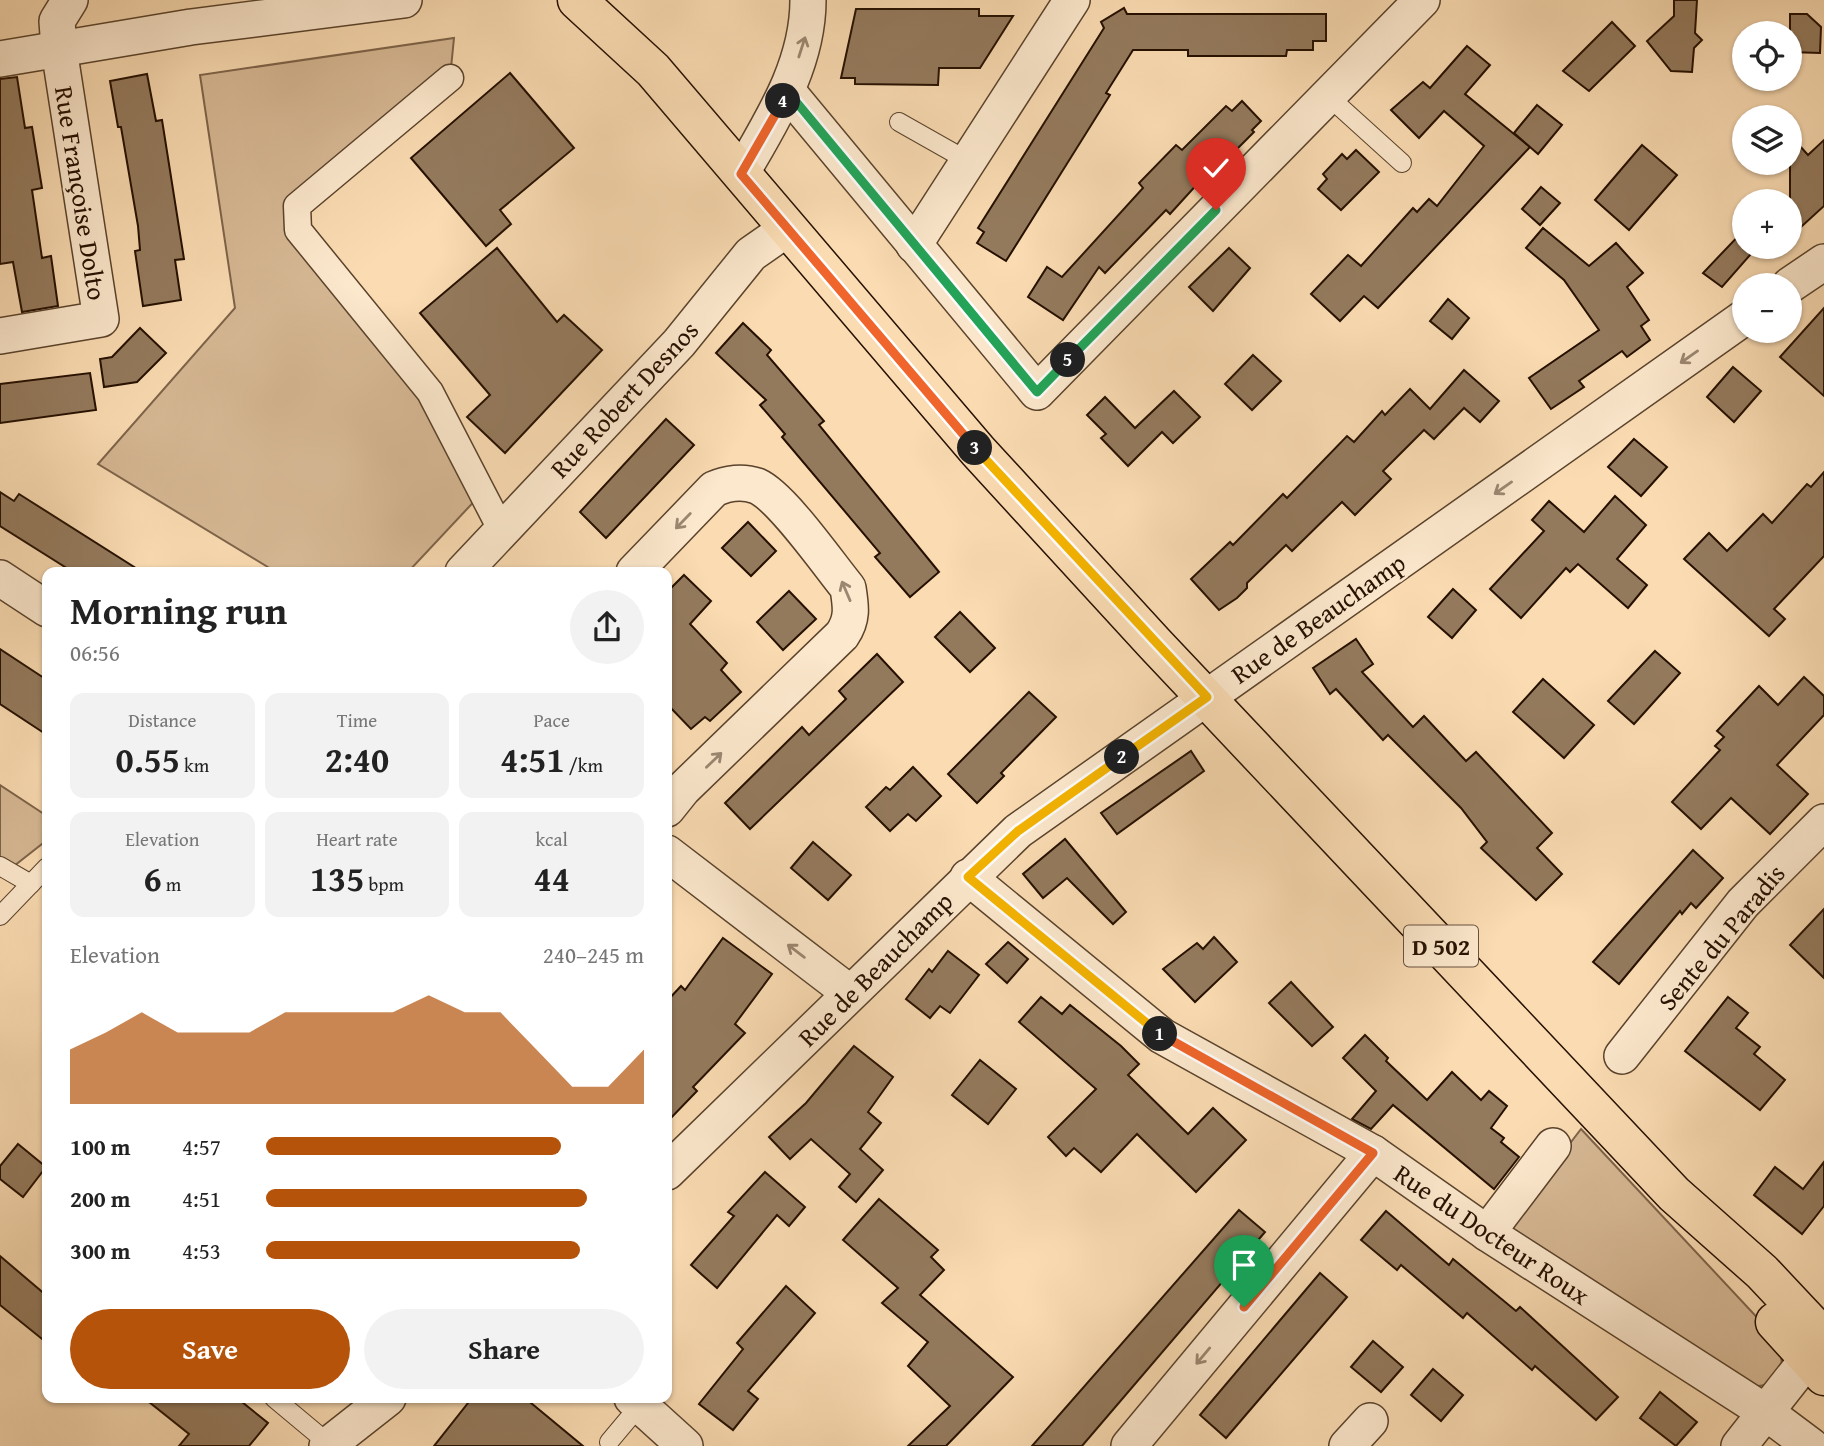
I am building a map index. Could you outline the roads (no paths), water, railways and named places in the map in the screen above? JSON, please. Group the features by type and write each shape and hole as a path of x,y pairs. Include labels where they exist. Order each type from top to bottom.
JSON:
{"main road":[{"name":"D 502","path":"577,0 653,71 978,451 1674,1194 1762,1272 1821,1350"},
{"name":"D 502","path":"609,0 653,71"}],"street":[{"path":"59,49 57,20 70,0"},
{"path":"0,59 369,2 404,0"},
{"path":"741,174 788,92 808,27 808,0"},
{"path":"914,245 1072,0"},
{"path":"788,92 1037,392 1422,0"},
{"name":"Rue Françoise Dolto","path":"0,336 101,318 59,49"},
{"path":"450,78 297,206 298,230 430,392 502,531"},
{"name":"Rue Robert Desnos","path":"468,567 679,343 751,254 787,229"},
{"path":"1802,277 1824,262"},
{"name":"Rue de Beauchamp","path":"672,1167 1018,831 1732,326"},
{"path":"639,567 714,489 726,484 757,486 774,498 848,588 852,607 850,624 842,635 682,789 672,802"},
{"path":"0,578 42,606"},
{"name":"Sente du Paradis","path":"1622,1056 1743,903 1824,822"},
{"path":"672,857 850,993"},
{"name":"Rue du Docteur Roux","path":"968,877 1162,1036 1373,1153 1487,1233 1767,1413 1811,1446"},
{"path":"1487,1233 1553,1146"},
{"path":"1129,1446 1373,1153"},
{"path":"1739,1446 1821,1350"},
{"path":"328,1445 382,1403"},
{"path":"637,1403 684,1446"},
{"path":"1347,1446 1370,1420"}],"lane":[{"path":"1328,96 1402,163"},
{"path":"899,122 968,161"},
{"path":"0,866 31,884"},
{"path":"0,916 42,872"},
{"path":"280,1403 328,1445"},
{"path":"609,1442 635,1403"}]}
